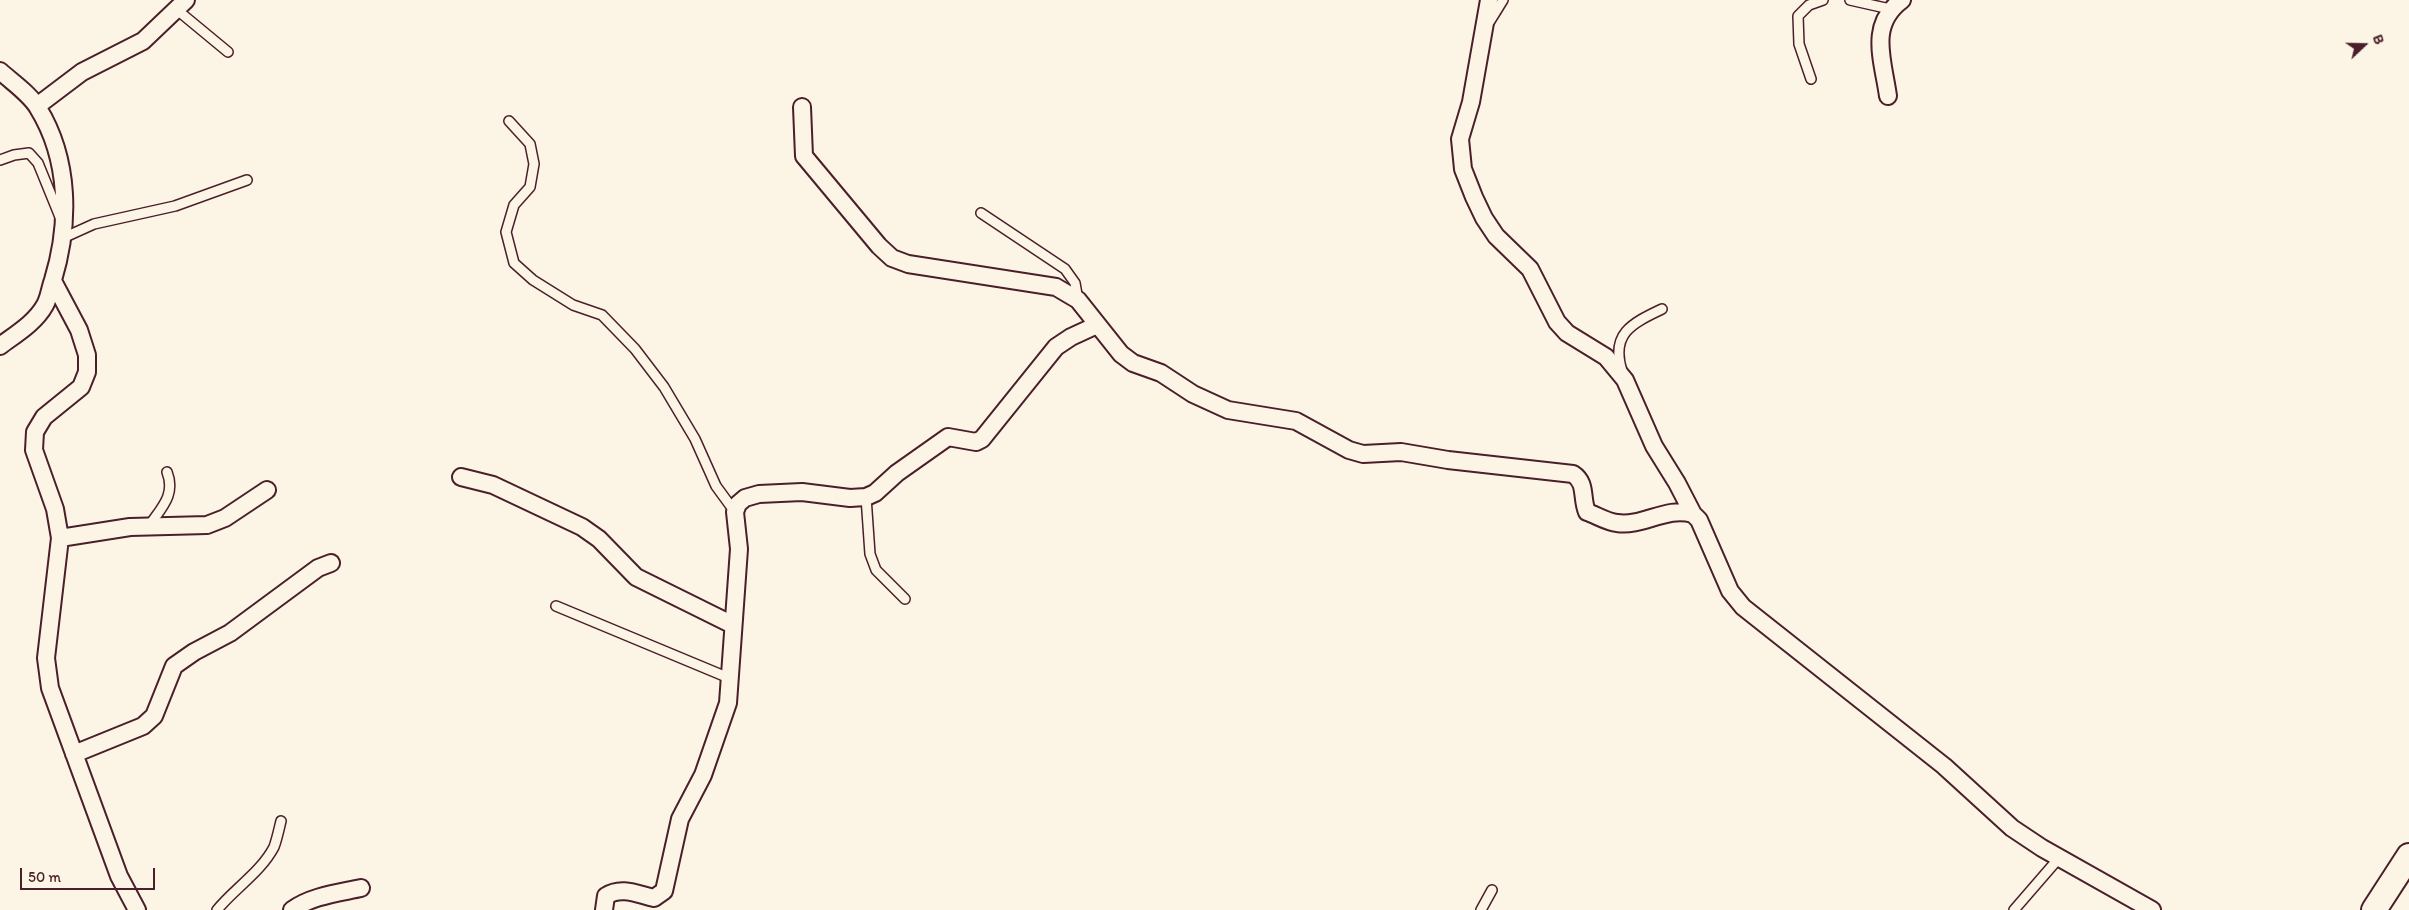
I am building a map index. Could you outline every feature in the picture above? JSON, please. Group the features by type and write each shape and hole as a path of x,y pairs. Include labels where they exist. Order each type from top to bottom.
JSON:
{"main road":[{"path":"2374,910 2409,856"}],"street":[{"path":"1489,0 1471,102 1460,139 1463,169 1474,197 1484,218 1496,236 1530,269 1556,322 1567,333 1606,356 1625,380 1654,446 1678,483 1693,514 1699,520 1730,591 1743,607 1944,766 2012,828 2059,858 2152,910"},
{"path":"1888,96 1880,38 1883,20 1896,4"},
{"path":"37,106 82,72 143,41 181,5"},
{"path":"0,71 37,106 53,138 62,172 63,232 62,252 45,305 28,326 0,346"},
{"path":"802,107 804,156 879,246 892,258 908,264 1056,287 1078,300 1120,354 1133,363 1161,374 1193,394 1228,410 1296,421 1356,452 1363,454 1401,452 1448,460 1573,474 1580,478 1583,486 1583,502 1587,512 1615,523 1628,523 1664,513 1684,511 1693,514"},
{"path":"53,281 79,330 87,356 87,372 81,386 44,417 35,432 34,450 55,509 60,538 46,658 50,688 119,876 137,910"},
{"path":"604,910 606,896 614,891 622,890 654,898 664,891 680,819 694,795 722,727 728,704 739,549 735,512 738,504 746,498 760,494 802,492 850,498 875,493 897,473 948,436 976,442 982,439 1056,347 1071,337 1097,325"},
{"path":"461,477 493,485 582,527 600,539 636,577 733,625"},
{"path":"60,538 149,526 206,525 225,518 267,490"},
{"path":"74,754 143,726 154,716 174,666 194,652 230,634 318,568 331,562"},
{"path":"292,910 298,905 328,895 361,888"}],"lane":[{"path":"1485,30 1503,0"},
{"path":"1811,79 1800,44 1798,16 1809,5 1823,0"},
{"path":"1850,0 1896,4"},
{"path":"181,5 228,52"},
{"path":"509,121 530,144 534,164 530,187 514,205 506,232 514,263 533,280 574,305 602,315 635,349 664,386 695,439 716,486 735,512"},
{"path":"0,160 28,153 38,162 63,232 175,206 248,180"},
{"path":"981,213 1065,269 1074,283 1078,300"},
{"path":"1625,380 1620,356 1623,335 1631,324 1662,309"},
{"path":"149,526 167,499 171,483 167,472"},
{"path":"866,496 870,554 876,570 904,600"},
{"path":"556,606 729,678"},
{"path":"217,910 231,893 260,867 274,846 281,821"},
{"path":"2014,910 2059,858"},
{"path":"1481,910 1492,890"}]}
